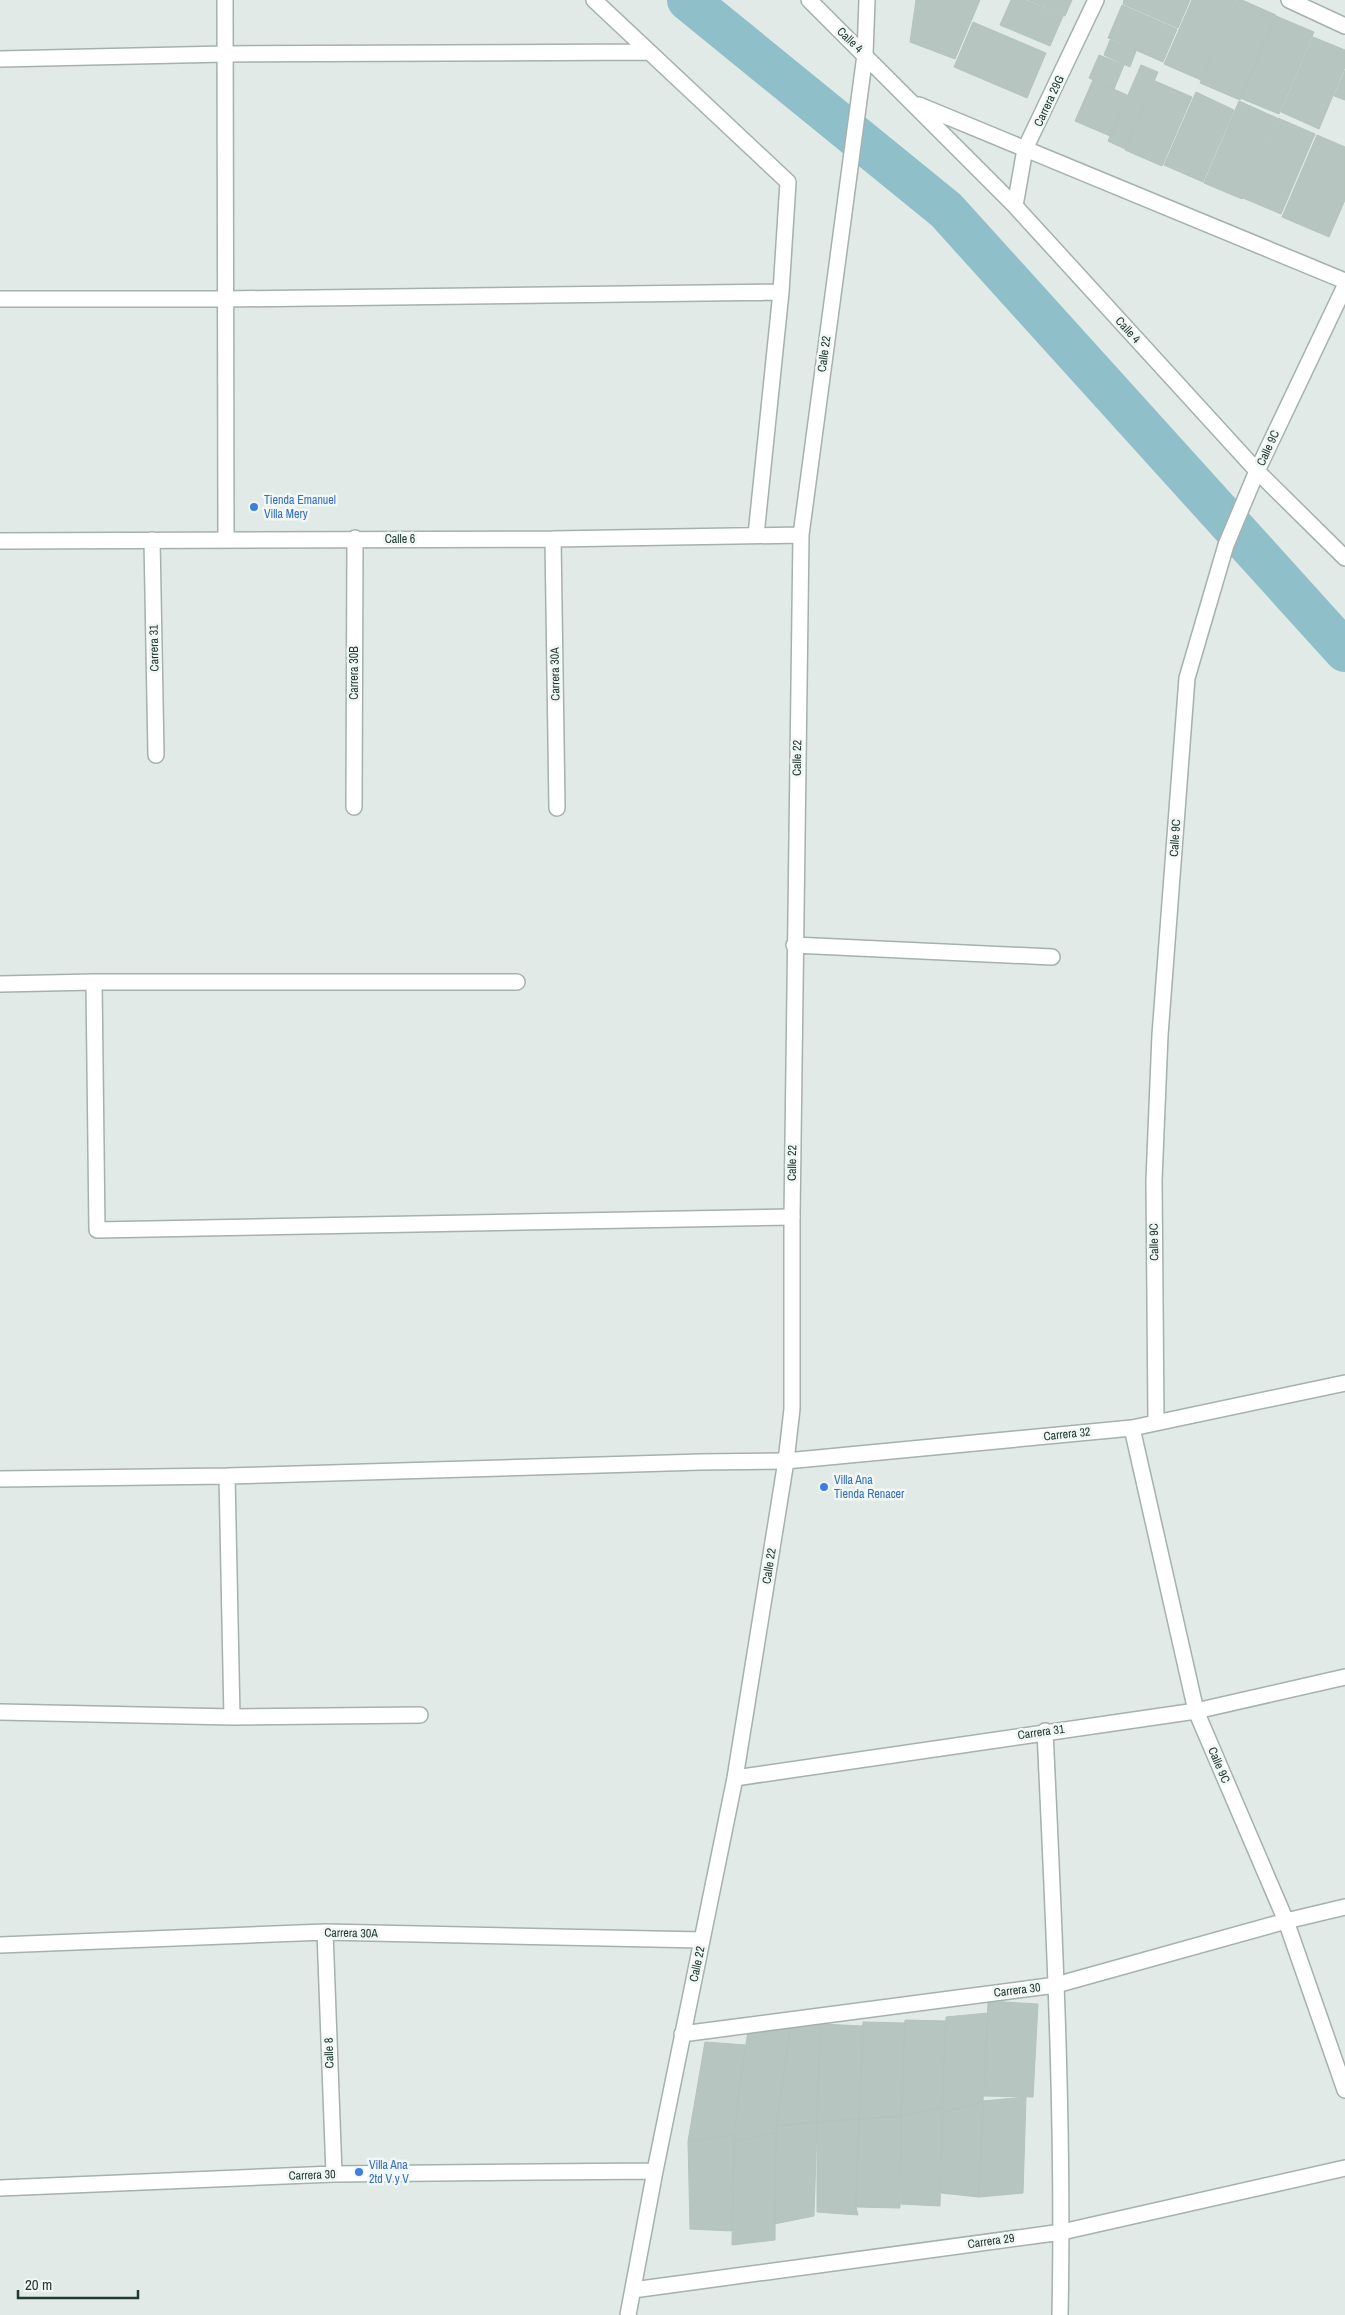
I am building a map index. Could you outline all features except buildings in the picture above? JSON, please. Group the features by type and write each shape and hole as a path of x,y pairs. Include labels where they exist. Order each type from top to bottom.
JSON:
{"street":[{"path":"225,0 226,539"},
{"path":"594,0 788,182 781,292 756,535"},
{"name":"Calle 4","path":"808,0 865,54 1015,206 1257,472 1345,558"},
{"name":"Calle 22","path":"628,2315 682,2034 735,1778 786,1461 792,1409 794,945 801,535 860,96 865,54 867,0"},
{"name":"Carrera 29G","path":"1015,206 1026,149 1096,0"},
{"path":"1289,0 1345,26"},
{"path":"0,59 225,54 649,52"},
{"name":"Calle 4","path":"911,102 1345,281"},
{"name":"Calle 9C","path":"1156,1421 1154,1170 1160,1035 1187,678 1226,545 1257,472 1345,286"},
{"path":"0,299 226,300 781,292"},
{"name":"Calle 6","path":"0,541 355,538 553,539 801,535"},
{"name":"Carrera 30B","path":"354,807 355,538"},
{"name":"Carrera 30A","path":"553,539 557,808"},
{"name":"Carrera 31","path":"152,540 156,755"},
{"path":"794,945 1052,956"},
{"path":"94,982 98,1230 792,1217"},
{"path":"0,984 94,982 517,982"},
{"name":"Carrera 32","path":"0,1479 227,1476 786,1461 1132,1428 1156,1421 1345,1383"},
{"name":"Calle 9C","path":"1132,1428 1196,1711 1286,1921 1345,2090"},
{"path":"227,1476 232,1717"},
{"name":"Carrera 31","path":"735,1778 1045,1731 1196,1711 1345,1677"},
{"path":"0,1712 232,1717 420,1715"},
{"path":"1045,1731 1056,1985 1062,2232 1060,2315"},
{"name":"Carrera 30","path":"682,2034 1056,1985 1286,1921 1345,1907"},
{"name":"Carrera 30A","path":"0,1945 324,1932 702,1940"},
{"name":"Calle 8","path":"324,1932 334,2174"},
{"name":"Carrera 29","path":"633,2290 1062,2232 1345,2168"},
{"name":"Carrera 30","path":"0,2188 334,2174 655,2171"}],"waterway":[{"path":"688,0 946,210 1345,651"}],"place":[{"name":"Tienda Emanuel Villa Mery","path":"254,507"},
{"name":"Villa Ana Tienda Renacer","path":"824,1487"},
{"name":"Villa Ana 2td V y V","path":"359,2172"}]}
